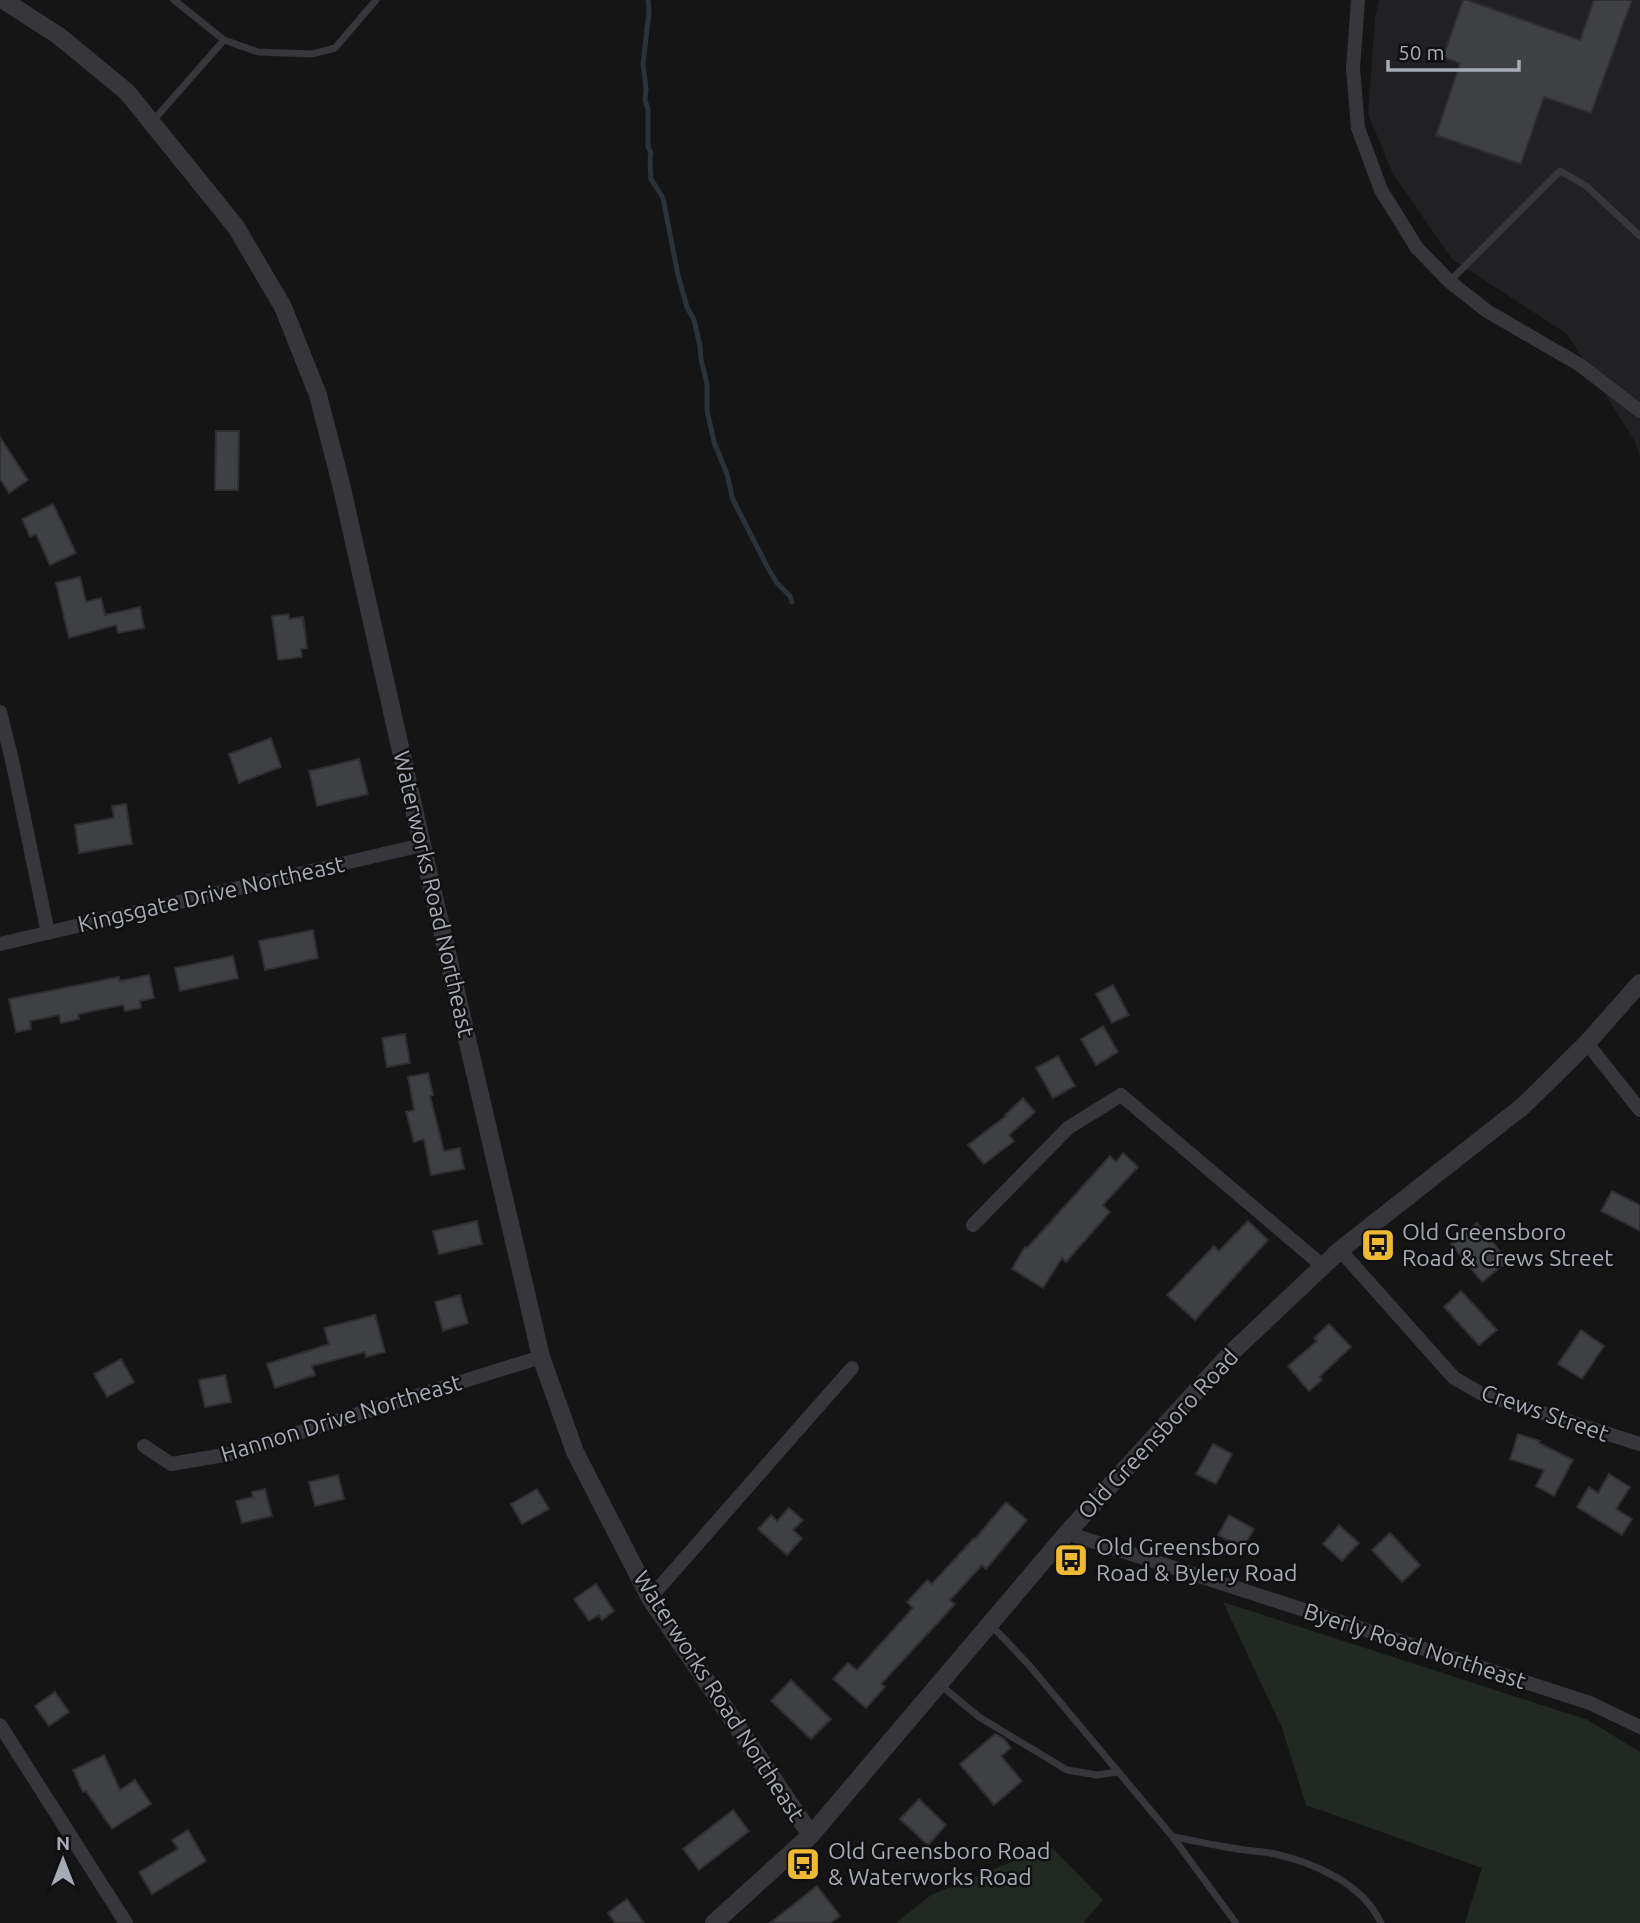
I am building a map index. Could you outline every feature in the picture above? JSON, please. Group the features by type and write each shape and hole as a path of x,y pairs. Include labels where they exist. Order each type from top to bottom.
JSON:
{"street":[{"name":"Waterworks Road Northeast","path":"3,0 58,36 127,92 236,227 283,307 317,395 341,484 541,1356 575,1452 650,1598 811,1835"},
{"path":"1358,0 1353,68 1358,128 1381,190 1416,248 1450,282 1488,311 1580,365 1640,411"},
{"path":"0,712 48,933"},
{"name":"Kingsgate Drive Northeast","path":"0,944 422,845"},
{"name":"Old Greensboro Road","path":"714,1923 811,1835 1068,1533 1230,1354 1340,1250 1522,1106 1587,1043 1640,983"},
{"path":"1587,1043 1640,1110"},
{"path":"972,1225 1068,1128 1121,1095 1324,1267"},
{"name":"Crews Street","path":"1340,1250 1454,1378 1482,1394 1640,1444"},
{"name":"Hannon Drive Northeast","path":"144,1446 172,1464 230,1454 541,1356"},
{"path":"650,1598 852,1368"},
{"name":"Byerly Road Northeast","path":"1068,1533 1590,1703 1640,1727"},
{"path":"0,1726 127,1923"}],"lane":[{"path":"174,0 224,40 258,52 312,54 335,48 376,0"},
{"path":"151,122 224,40"},
{"path":"1450,282 1560,171 1585,185 1640,236"},
{"path":"990,1624 1029,1665 1172,1836 1236,1923"},
{"path":"939,1684 979,1717 1068,1770 1097,1775 1117,1772"},
{"path":"1172,1836 1275,1854 1312,1867 1346,1882 1362,1894 1381,1923"}],"shaded area":[{"path":"1379,0 1640,0 1640,457 1634,440 1567,334 1452,259 1393,174 1368,114 1375,19"},
{"path":"1223,1602 1588,1720 1640,1752 1640,1923 1465,1923 1482,1868 1306,1805 1282,1728"},
{"path":"1050,1846 1103,1900 1083,1923 896,1923 931,1895"}],"building":[{"path":"1463,0 1580,40 1594,0 1632,0 1591,113 1544,97 1521,164 1436,135 1460,63 1443,57"},
{"path":"216,431 239,431 238,490 215,490"},
{"path":"0,437 28,480 9,493 0,479"},
{"path":"53,504 76,553 50,565 36,534 30,537 22,519"},
{"path":"80,577 86,602 101,598 105,615 140,607 144,628 118,633 116,625 69,638 56,583"},
{"path":"288,614 289,619 303,617 307,648 301,649 302,657 278,660 272,616"},
{"path":"271,738 281,767 239,783 229,754"},
{"path":"359,759 368,794 317,806 309,771"},
{"path":"126,804 132,844 79,853 75,825 114,818 112,806"},
{"path":"313,930 318,958 265,970 259,941"},
{"path":"233,956 238,978 180,991 175,968"},
{"path":"149,975 154,998 140,1001 141,1008 125,1011 123,1005 78,1014 79,1019 61,1023 59,1015 30,1021 31,1029 16,1032 9,999 119,977 120,981"},
{"path":"1113,985 1129,1015 1112,1023 1096,994"},
{"path":"1103,1026 1118,1052 1096,1065 1081,1039"},
{"path":"405,1034 410,1063 387,1067 382,1038"},
{"path":"1058,1056 1075,1086 1053,1098 1036,1068"},
{"path":"428,1073 433,1095 430,1096 444,1151 460,1148 464,1169 431,1175 424,1139 414,1142 406,1112 414,1110 408,1077"},
{"path":"1023,1098 1035,1112 1009,1135 1014,1141 984,1164 968,1145 1006,1116"},
{"path":"1123,1153 1138,1167 1103,1205 1110,1212 1066,1262 1062,1258 1043,1288 1012,1269 1025,1247 1027,1248 1110,1156 1116,1162"},
{"path":"1612,1191 1640,1205 1640,1231 1601,1211"},
{"path":"477,1221 482,1244 439,1254 433,1231"},
{"path":"1248,1221 1268,1240 1195,1320 1167,1295 1214,1246 1219,1251"},
{"path":"1477,1223 1508,1261 1482,1282 1451,1244"},
{"path":"1461,1291 1497,1330 1479,1345 1444,1307"},
{"path":"460,1295 468,1323 443,1331 435,1302"},
{"path":"375,1315 385,1352 366,1357 365,1352 312,1366 315,1375 275,1388 267,1364 329,1344 324,1328"},
{"path":"1329,1324 1351,1347 1319,1377 1322,1380 1309,1391 1288,1366 1317,1341 1314,1338"},
{"path":"1581,1330 1604,1346 1582,1379 1558,1364"},
{"path":"121,1359 134,1382 107,1397 94,1374"},
{"path":"225,1375 231,1402 205,1407 199,1380"},
{"path":"1518,1434 1540,1441 1539,1443 1573,1460 1554,1496 1536,1486 1544,1470 1510,1459"},
{"path":"1213,1444 1232,1454 1216,1484 1196,1474"},
{"path":"1609,1474 1630,1487 1616,1509 1632,1519 1622,1535 1577,1507 1589,1487 1598,1493"},
{"path":"338,1475 344,1499 315,1506 309,1482"},
{"path":"265,1489 272,1516 242,1523 236,1501 253,1497 252,1492"},
{"path":"537,1489 549,1509 522,1524 511,1504"},
{"path":"1006,1502 1027,1520 986,1569 982,1565 950,1600 955,1604 881,1684 885,1687 866,1708 833,1679 848,1663 857,1670 913,1608 907,1602 927,1580 932,1584"},
{"path":"789,1508 803,1520 793,1530 802,1538 787,1555 758,1529 771,1515 777,1521"},
{"path":"1229,1515 1254,1529 1243,1548 1218,1535"},
{"path":"1339,1525 1359,1543 1342,1561 1323,1544"},
{"path":"1390,1533 1420,1565 1402,1582 1372,1550"},
{"path":"596,1584 614,1611 602,1620 599,1615 589,1621 574,1599"},
{"path":"791,1680 831,1719 811,1739 771,1701"},
{"path":"55,1692 69,1712 49,1726 35,1706"},
{"path":"995,1734 1004,1739 1011,1748 1001,1756 1022,1781 994,1805 960,1764"},
{"path":"104,1755 120,1790 135,1780 151,1804 112,1829 86,1791 83,1792 73,1770"},
{"path":"919,1799 946,1825 928,1845 900,1819"},
{"path":"733,1810 749,1831 699,1870 683,1849"},
{"path":"188,1830 206,1861 152,1894 139,1872 178,1849 172,1840"},
{"path":"817,1886 840,1916 830,1923 770,1923"},
{"path":"627,1899 644,1923 615,1923 608,1913"}],"waterway":[{"path":"648,0 643,64 651,179 663,198 678,275 700,346 707,384 707,410 714,442 727,474 733,500 769,570 792,602"}],"place":[{"name":"Old Greensboro Road & Crews Street","path":"1378,1245"},
{"name":"Old Greensboro Road & Bylery Road","path":"1071,1560"},
{"name":"Old Greensboro Road & Waterworks Road","path":"803,1864"}]}
